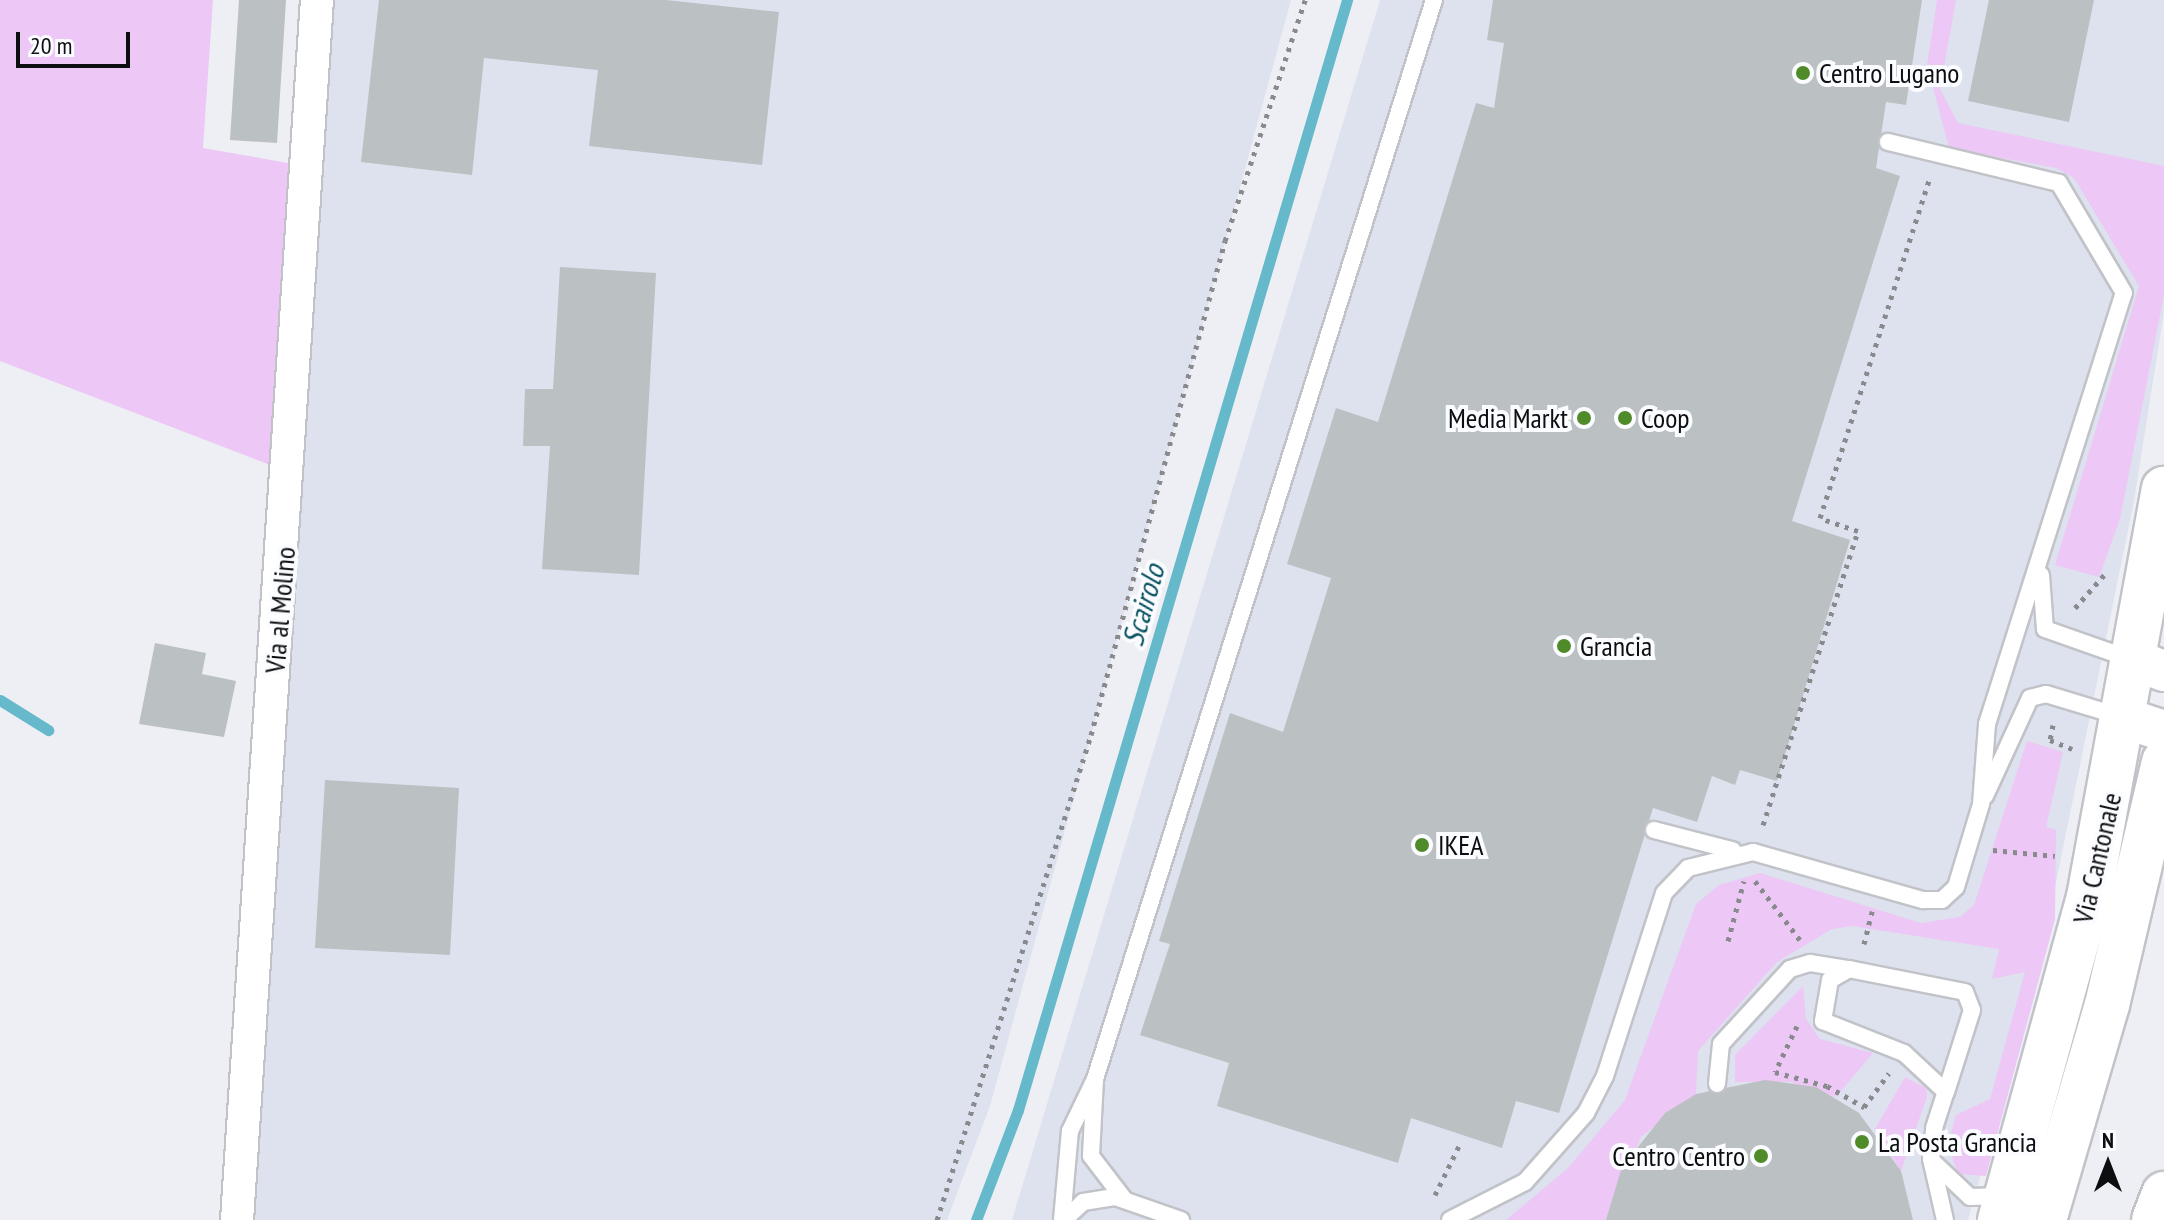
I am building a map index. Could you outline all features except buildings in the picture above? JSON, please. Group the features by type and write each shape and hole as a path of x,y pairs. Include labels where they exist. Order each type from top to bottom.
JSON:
{"main road":[{"name":"Via Cantonale","path":"2005,1203 2082,925 2144,724 2164,489"},
{"name":"Via Cantonale","path":"2044,1220 2107,1005 2164,762"},
{"path":"2154,1220 2164,1194"}],"street":[{"name":"Via al Molino","path":"237,1220 317,0"}],"lane":[{"path":"1063,1220 1070,1131 1095,1079 1434,0"},
{"path":"1888,142 1937,157 2059,183 2123,285 2041,573 2022,609 1987,724 1981,804"},
{"path":"2041,573 2045,629 2149,666"},
{"path":"1654,830 1737,852 1776,855 1876,886 1942,900 1956,887 1981,804 2030,698 2046,694 2144,724"},
{"path":"1450,1220 1525,1182 1586,1113 1605,1076 1664,893 1698,862 1737,852"},
{"path":"1717,1084 1721,1044 1790,969 1810,963 1965,992 1972,1010 1946,1092 1931,1159 1945,1220"},
{"path":"1853,969 1830,980 1821,998 1823,1021 1904,1053 1946,1092"},
{"path":"1095,1079 1091,1156 1124,1199"},
{"path":"1931,1159 1970,1197 2005,1203"},
{"path":"1063,1220 1094,1199 1124,1199 1181,1220"}],"path":[{"path":"937,1220 1091,735 1225,241 1305,0"},
{"path":"1737,852 1726,833 1769,822 1858,531 1820,518 1937,157"},
{"path":"2075,608 2109,563"},
{"path":"2053,722 2050,740 2072,746 2072,756"},
{"path":"1968,846 2056,856 2059,842"},
{"path":"1728,941 1749,873 1810,963"},
{"path":"1853,969 1876,886"},
{"path":"1821,998 1793,1031 1775,1072 1827,1086 1864,1107 1904,1053"},
{"path":"1429,1207 1461,1142"}],"shaded area":[{"path":"0,0 213,0 203,148 305,166 291,473 0,361"},
{"path":"317,0 1291,0 990,1106 947,1220 237,1220"},
{"path":"1380,0 2164,0 2164,312 2134,501 2035,985 1968,1220 1012,1220"},
{"path":"1937,0 1956,0 1940,89 1958,123 2164,166 2164,295 2120,519 2099,577 2055,565 2139,286 2074,178 2056,168 1949,148 1927,65"},
{"path":"2027,741 2063,752 2046,827 2056,830 2055,919 1986,1176 1958,1174 1948,1144 1956,1115 1990,1099 2025,972 1992,979 1999,949 1852,926 1832,929 1777,962 1698,1051 1696,1094 1641,1137 1606,1220 1506,1220 1568,1168 1625,1100 1696,904 1719,885 1760,873 1921,923 1960,917 1974,905"},
{"path":"1803,986 1806,1019 1820,1039 1873,1053 1836,1097 1790,1082 1735,1082 1735,1055"},
{"path":"1905,1077 1926,1088 1927,1097 1901,1171 1875,1129"}],"waterway":[{"name":"Scairolo","path":"976,1220 1018,1110 1347,0"},
{"path":"0,700 48,730"}],"place":[{"name":"Centro Lugano","path":"1803,73"},
{"name":"Media Markt","path":"1584,418"},
{"name":"Coop","path":"1625,418"},
{"name":"Grancia","path":"1564,646"},
{"name":"IKEA","path":"1422,845"},
{"name":"La Posta Grancia","path":"1862,1142"},
{"name":"Centro Centro","path":"1761,1156"}]}
